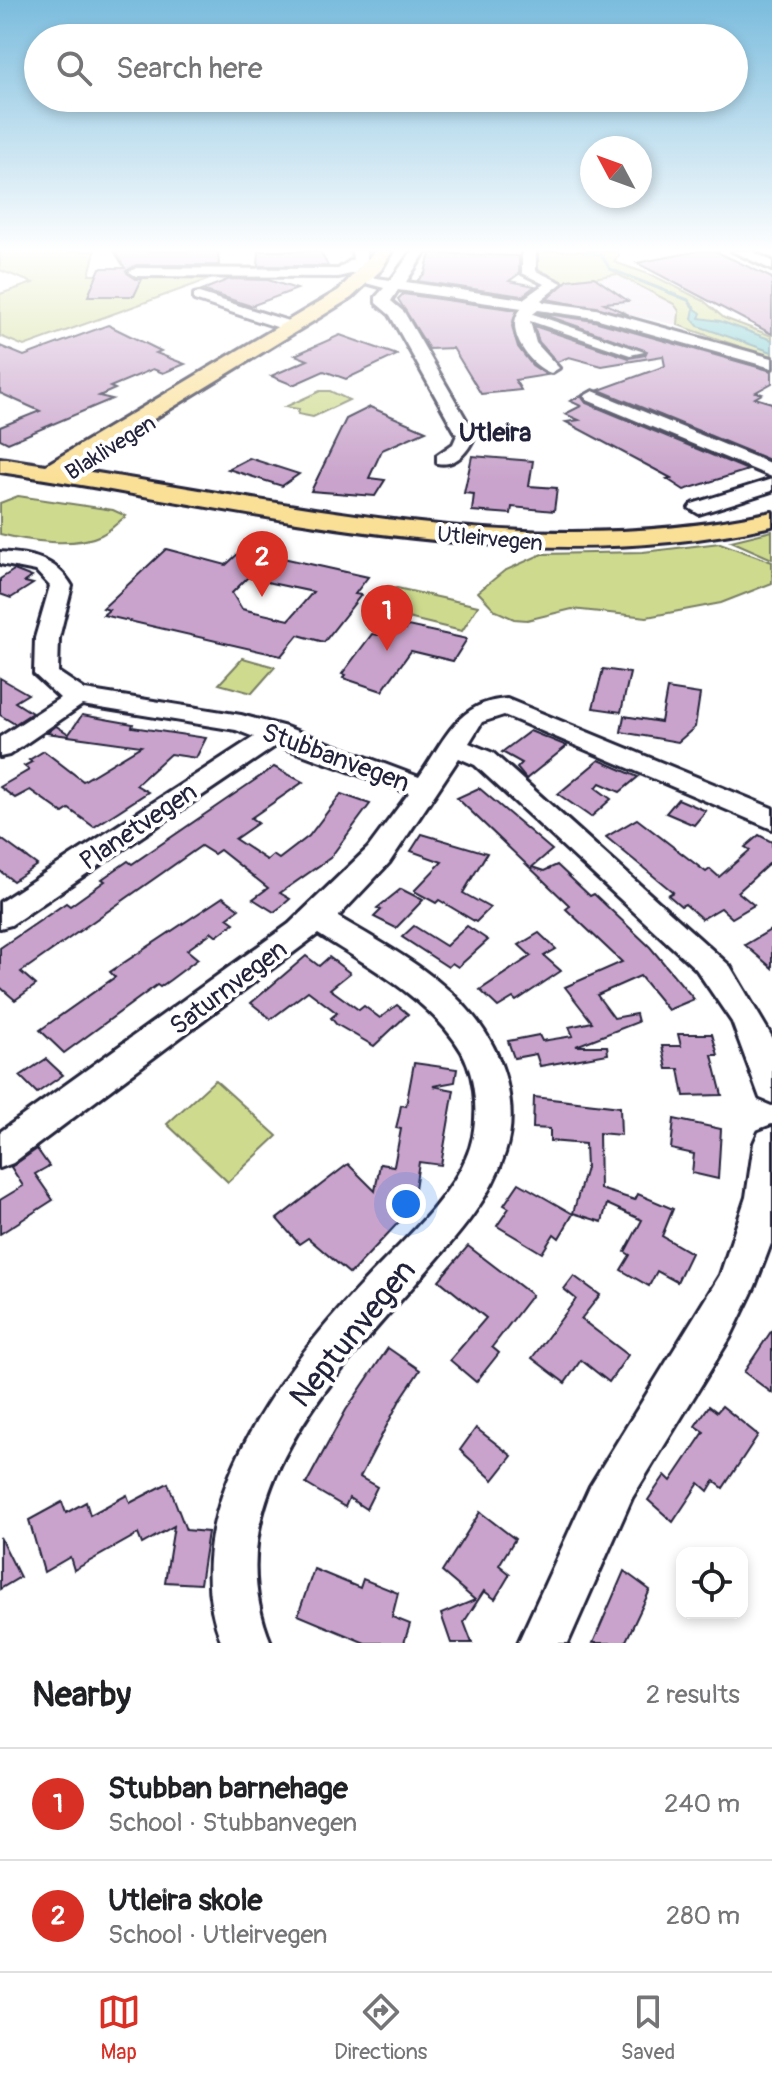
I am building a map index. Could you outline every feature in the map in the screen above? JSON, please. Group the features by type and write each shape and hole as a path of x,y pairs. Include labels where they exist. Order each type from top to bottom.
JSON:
{"main road":[{"name":"Blaklivegen","path":"57,477 291,328"},
{"name":"Utleirvegen","path":"0,465 185,500 207,499 532,543 664,540 772,519"},
{"name":"Utleirvegen","path":"0,475 57,477"}],"street":[{"path":"405,328 466,435 466,442 444,459"},
{"path":"522,328 523,336 551,368"},
{"path":"580,328 636,352"},
{"path":"645,328 673,333 772,363"},
{"path":"593,396 772,471"},
{"path":"699,508 772,485"},
{"name":"Stubbanvegen","path":"0,558 38,564 58,578 59,597 47,638 46,674 59,687 78,697 241,723 277,733 346,763 425,789 478,713 497,707 516,709 772,819"},
{"path":"0,749 78,697"},
{"name":"Planetvegen","path":"1,915 277,733"},
{"path":"455,747 484,759 707,960 729,986 751,1023 763,1048 772,1088"},
{"name":"Saturnvegen","path":"0,1152 77,1100 318,919 371,868 425,789"},
{"name":"Neptunvegen","path":"247,1643 235,1614 230,1577 233,1540 260,1462 299,1392 468,1191 490,1143 492,1111 488,1081 475,1043 442,1006 318,919"},
{"path":"542,1643 616,1482 715,1331 744,1273 766,1198 772,1143"}],"green space":[{"path":"0,328 75,328 24,346 0,336"},
{"path":"686,328 750,328 772,336 772,358"},
{"path":"320,391 330,391 349,400 313,417 298,414 299,409 285,407"},
{"path":"18,496 113,510 126,516 104,533 78,541 37,541 0,534 0,503"},
{"path":"772,531 772,559 731,541"},
{"path":"720,543 772,562 772,583 721,603 647,617 572,609 527,620 514,619 496,611 478,592 504,571 542,554 643,552"},
{"path":"388,586 478,606 462,631 370,609"},
{"path":"243,658 275,667 252,693 219,684"},
{"path":"215,1080 277,1136 228,1182 167,1124"}],"water":[{"path":"703,328 738,328 772,340 772,352"}],"building":[{"path":"101,328 113,328 161,351 156,353 185,364 163,373 153,369 110,387 115,389 99,396 112,399 8,443 0,439 0,427 40,411 0,393 0,346 24,356"},
{"path":"416,328 512,328 518,347 532,365 547,375 515,380 521,390 481,394 453,348 429,349"},
{"path":"535,328 629,358 645,355 647,351 581,328 618,328 772,371 772,383 756,392 762,394 755,398 772,403 772,461 599,390 665,366 663,356 602,366 569,357 557,362 539,342"},
{"path":"340,335 397,355 346,379 324,371 293,385 271,376 308,360 295,355"},
{"path":"581,396 586,403 748,470 684,490 667,479 671,478 566,422 579,420 565,414 581,406 570,401"},
{"path":"370,407 426,431 382,450 369,478 385,480 375,496 311,491 346,419"},
{"path":"472,456 533,461 529,486 557,488 554,511 512,507 511,514 472,511 474,494 464,493"},
{"path":"249,458 299,474 282,486 228,469"},
{"path":"166,549 226,565 243,549 368,577 355,594 361,595 324,642 298,635 281,656 103,615 109,610 103,608","holes":["248,577 313,592 289,620 242,609 232,593"]},
{"path":"14,570 32,577 25,582 33,584 11,598 0,594 0,579"},
{"path":"387,624 467,639 453,661 411,651 382,691 343,678 345,675 342,674 372,634 378,635"},
{"path":"603,669 630,673 621,712 593,708"},
{"path":"0,678 28,694 15,702 32,713 15,724 0,715"},
{"path":"667,689 700,694 695,727 678,742 621,732 624,716 661,722"},
{"path":"82,715 133,724 132,727 206,738 196,758 170,754 136,785 148,792 94,827 69,809 63,813 30,790 15,798 0,787 29,770 24,766 44,751 83,781 141,746 47,733 56,726 69,734"},
{"path":"530,731 567,746 526,779 517,768 522,763 502,752"},
{"path":"599,760 638,777 620,792 600,783 596,788 611,799 591,817 558,794"},
{"path":"274,767 303,782 251,818 258,823 235,839 267,860 273,855 279,859 309,836 341,794 370,804 330,858 280,893 290,899 282,906 274,912 253,899 268,888 220,850 214,854 201,846 21,972 36,985 15,1000 0,987 0,948 66,903 70,906 128,861 132,864"},
{"path":"479,788 552,850 532,867 544,871 557,865 590,896 594,894 650,947 694,999 668,1010 640,976 597,995 614,1018 636,1014 638,1022 576,1046 607,1046 608,1054 540,1066 536,1054 514,1058 508,1041 539,1035 542,1041 573,1036 569,1027 592,1022 565,987 622,962 566,909 570,906 457,798"},
{"path":"678,799 706,811 694,825 666,813"},
{"path":"637,819 706,872 710,869 719,877 750,850 745,847 759,835 772,842 772,861 738,892 754,905 732,918 721,908 702,919 685,904 681,906 668,895 673,892 606,837"},
{"path":"422,834 487,853 463,893 490,908 476,922 439,900 436,903 414,891 442,862 411,851"},
{"path":"0,838 37,865 13,881 0,871"},
{"path":"401,889 423,900 396,928 374,917 381,910 377,908"},
{"path":"223,897 239,909 227,918 234,923 217,936 212,932 187,950 198,959 170,980 160,987 157,985 64,1053 40,1030 115,977 110,972"},
{"path":"414,926 446,946 467,926 488,940 458,967 452,963 448,967 402,937"},
{"path":"772,929 772,968 745,945"},
{"path":"539,933 556,949 544,956 561,971 516,1001 513,998 498,1007 480,990 531,956 519,945"},
{"path":"306,956 319,966 329,957 350,973 330,989 359,1010 364,1006 380,1018 397,1005 408,1014 374,1046 336,1024 331,1018 337,1013 308,991 271,1019 251,1003"},
{"path":"678,1034 712,1034 718,1055 712,1055 722,1095 684,1096 679,1069 667,1069 662,1046 681,1046"},
{"path":"46,1059 63,1075 37,1093 20,1076"},
{"path":"414,1063 457,1069 455,1082 433,1086 454,1090 441,1165 419,1162 412,1208 350,1274 308,1238 299,1244 277,1219 348,1164 375,1191 380,1164 394,1166 401,1129 396,1128 401,1105 406,1106"},
{"path":"534,1097 620,1107 621,1135 599,1133 600,1189 635,1200 638,1194 673,1209 662,1236 691,1253 677,1282 657,1271 649,1286 621,1270 630,1255 625,1252 642,1220 607,1204 602,1222 573,1213 586,1168 585,1144 550,1141 550,1129 533,1128"},
{"path":"674,1119 721,1129 718,1179 692,1173 694,1154 671,1149"},
{"path":"37,1149 49,1166 35,1174 53,1200 0,1234 0,1200 23,1186 11,1167"},
{"path":"519,1183 573,1214 559,1238 554,1234 542,1253 497,1226 509,1208 504,1205"},
{"path":"468,1246 532,1295 492,1347 499,1353 476,1382 450,1360 486,1318 439,1280"},
{"path":"574,1276 600,1295 581,1319 628,1355 609,1382 581,1360 565,1383 532,1358 576,1299 564,1289"},
{"path":"772,1330 772,1393 744,1372"},
{"path":"388,1348 420,1370 400,1400 360,1477 377,1487 366,1509 349,1498 345,1507 306,1484 346,1410"},
{"path":"709,1406 717,1412 722,1406 758,1435 723,1488 714,1481 708,1491 699,1483 673,1522 648,1500 665,1475 671,1481 704,1432 695,1426"},
{"path":"476,1428 512,1456 493,1480 460,1450"},
{"path":"168,1483 186,1530 208,1532 200,1584 165,1582 174,1526 142,1544 138,1534 74,1570 70,1557 44,1572 29,1520 62,1502 66,1513 86,1502 90,1515 127,1495 130,1503"},
{"path":"480,1512 515,1539 499,1565 510,1574 495,1599 484,1591 464,1622 472,1643 451,1643 441,1614 475,1600 442,1572"},
{"path":"0,1537 20,1577 0,1589"},
{"path":"314,1569 360,1588 363,1579 398,1593 392,1617 410,1624 404,1643 365,1643 298,1615"},
{"path":"624,1571 650,1590 625,1643 593,1643"}],"place":[{"name":"Utleira skole","path":"262,597"},
{"name":"Stubban barnehage","path":"387,651"}],"district":[{"name":"Utleira","path":"495,432"}]}
